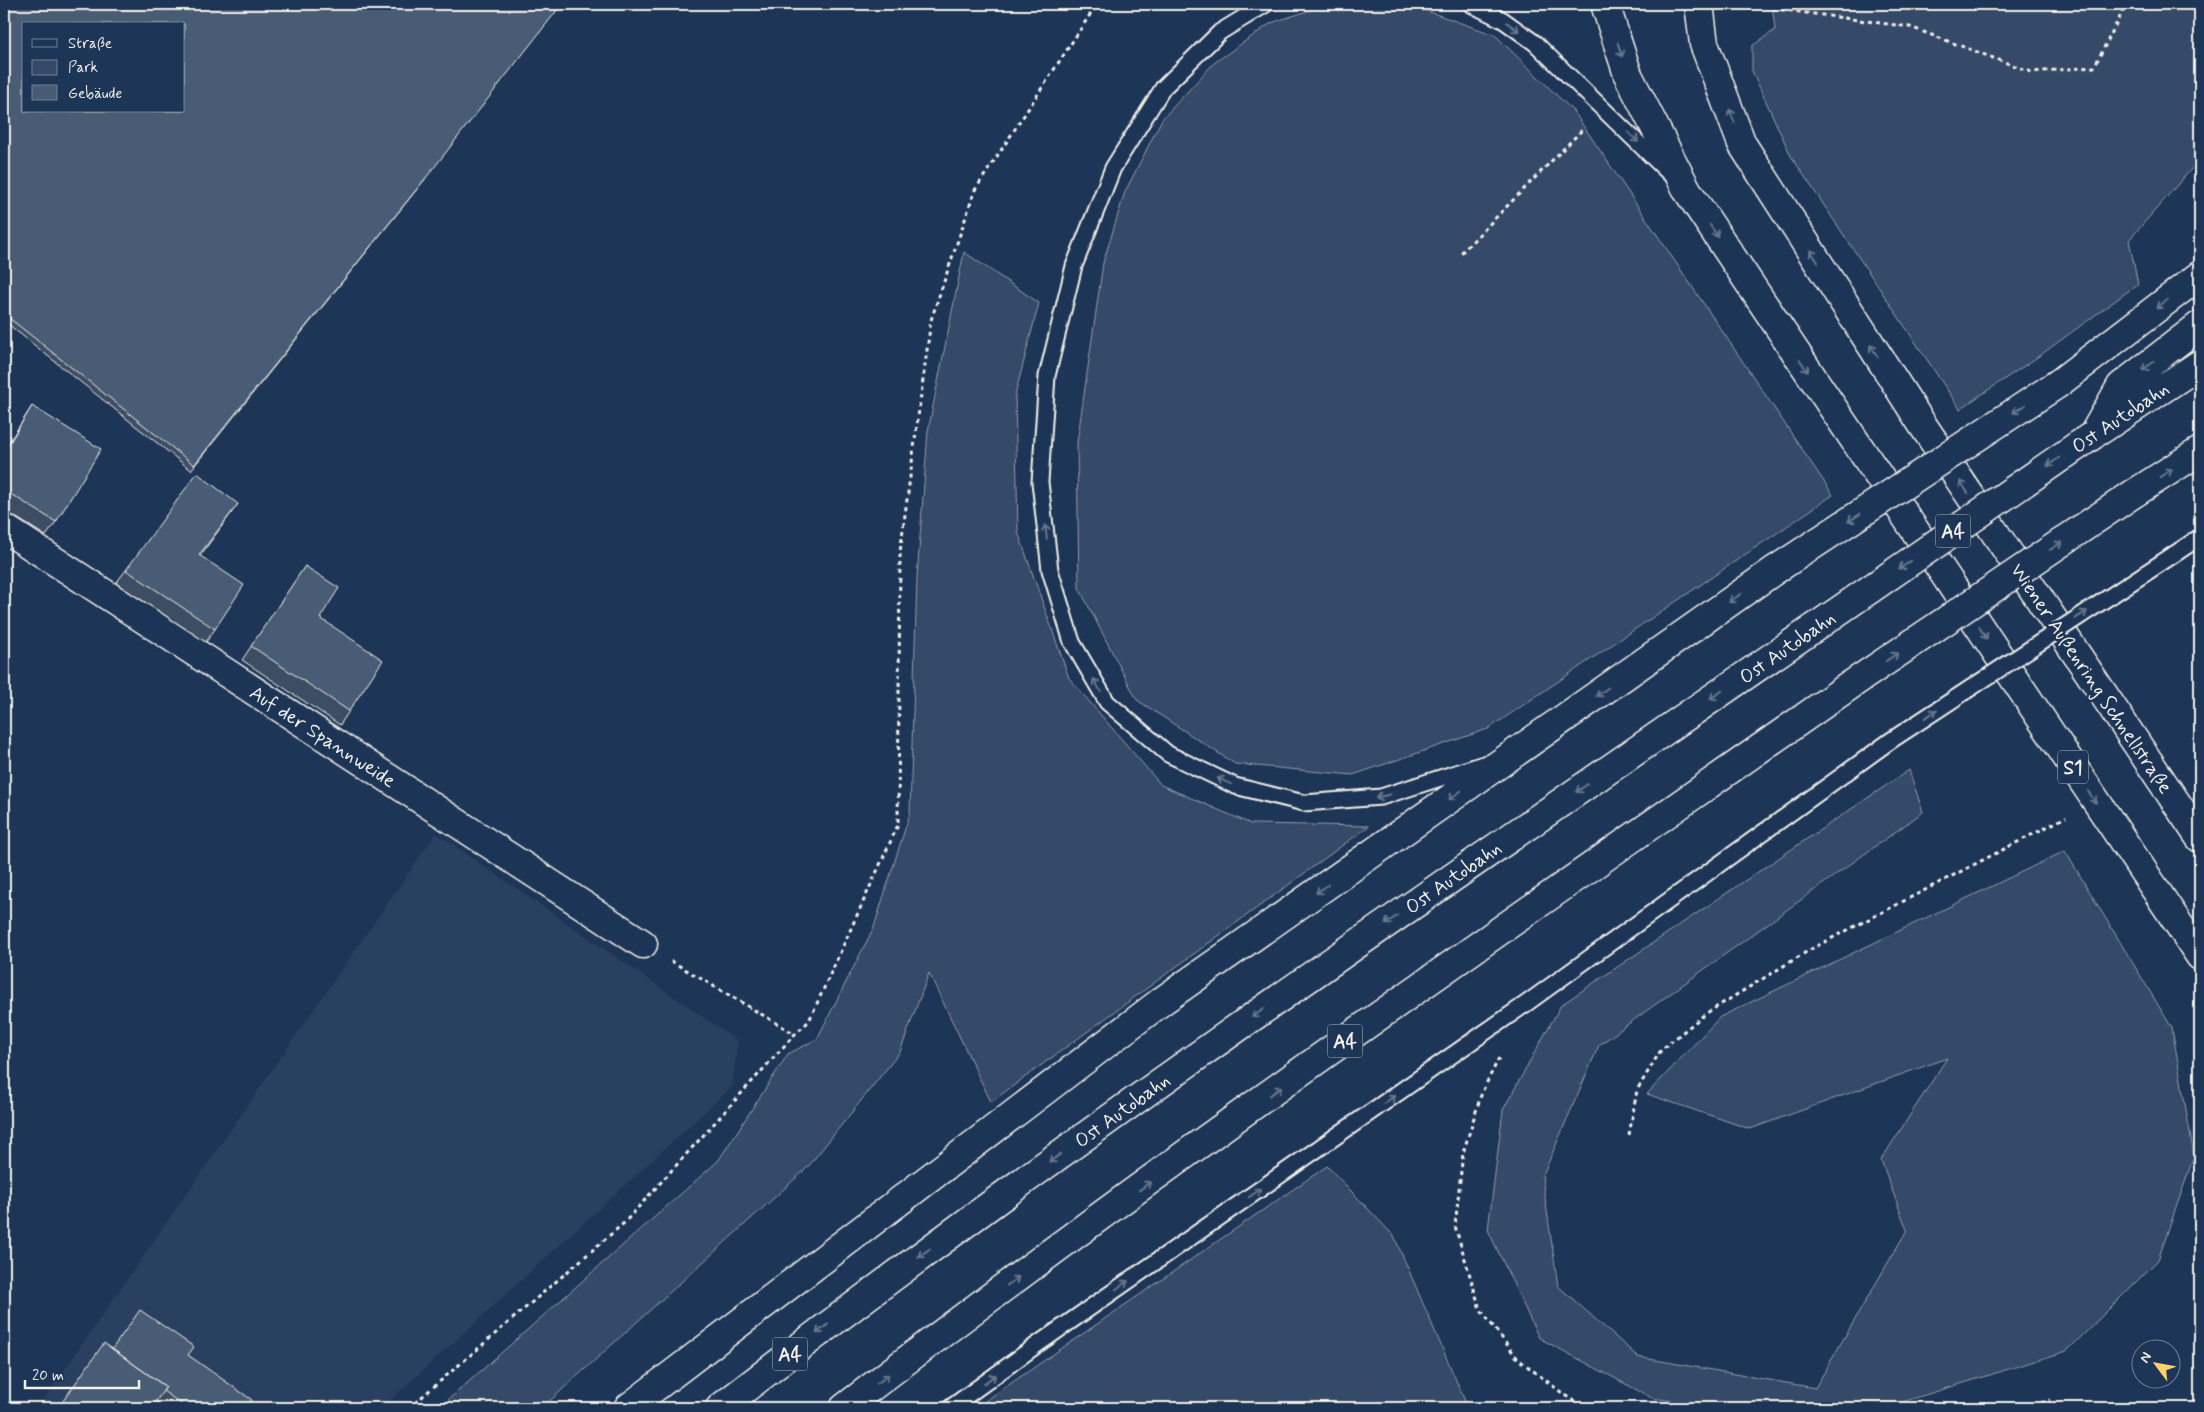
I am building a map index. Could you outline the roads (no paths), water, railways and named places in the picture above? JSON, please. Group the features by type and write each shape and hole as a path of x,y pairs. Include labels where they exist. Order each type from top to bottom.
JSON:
{"main road":[{"path":"1605,4 1628,75 1687,190"},
{"name":"Wiener Außenring Schnellstraße","path":"1699,7 1704,44 1742,144 1922,424 2200,838"},
{"name":"S1","path":"1687,190 2200,956"},
{"path":"628,1408 1162,1001 1775,570 2059,383 2200,275"},
{"path":"2093,435 2121,386 2200,325"},
{"name":"Ost Autobahn","path":"720,1408 861,1299 1166,1078 2093,435 2200,364"},
{"name":"A4","path":"844,1408 944,1332 1397,1003 1852,684 2133,494 2200,451"},
{"name":"Auf der Spannweide","path":"4,528 642,944"}],"lane":[{"path":"1266,4 1220,32 1163,88 1112,168 1074,266 1046,376 1040,482 1050,570 1072,642 1107,702 1168,754 1234,786 1304,803 1381,798 1512,755"},
{"path":"1471,4 1503,20 1535,43 1687,190"},
{"path":"950,1408 1046,1338 1527,1003 1890,741 2200,537"}]}
